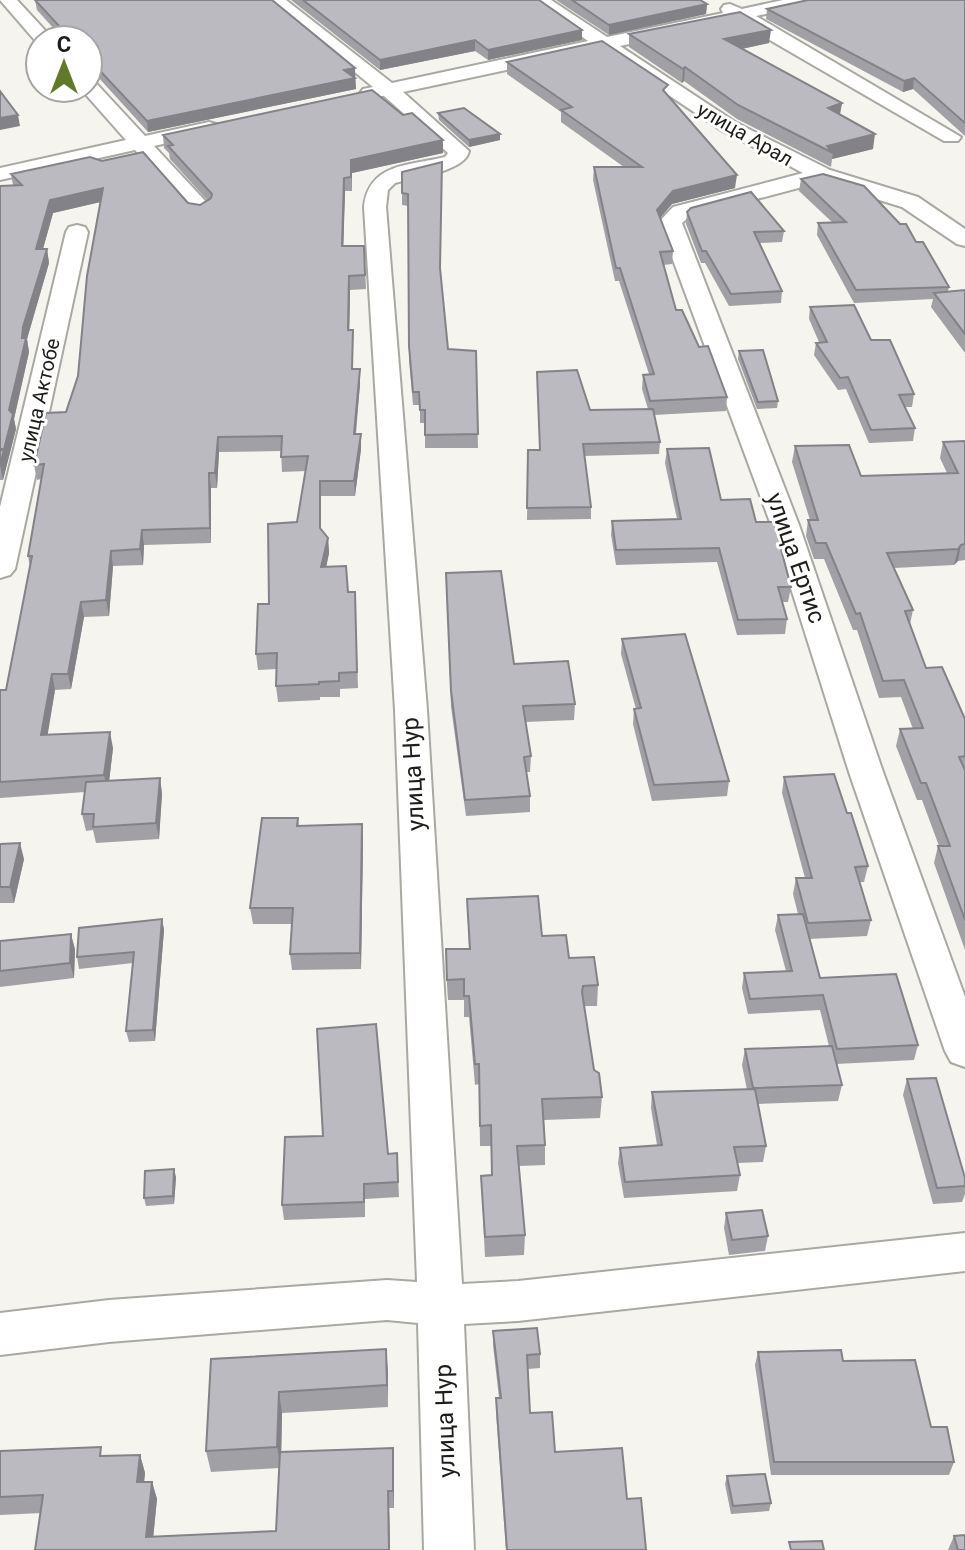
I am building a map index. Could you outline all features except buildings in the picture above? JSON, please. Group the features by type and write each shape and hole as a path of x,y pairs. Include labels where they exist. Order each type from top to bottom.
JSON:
{"street":[{"path":"7,0 30,24"},
{"path":"275,0 370,93 808,0"},
{"name":"улица Арал","path":"539,0 728,126 822,175 910,202 965,239"},
{"path":"714,0 951,137"},
{"name":"улица Нур","path":"370,93 459,151 458,157 452,161 387,178 377,189 375,207 405,635 441,1305 449,1550"},
{"path":"104,104 200,209"},
{"path":"0,174 231,123"},
{"name":"улица Ертис","path":"822,175 681,212 670,222 785,525 866,772 965,1051"},
{"name":"улица Актобе","path":"0,569 77,232"},
{"path":"0,1334 109,1321 372,1301 441,1305 518,1301 965,1252"}]}
